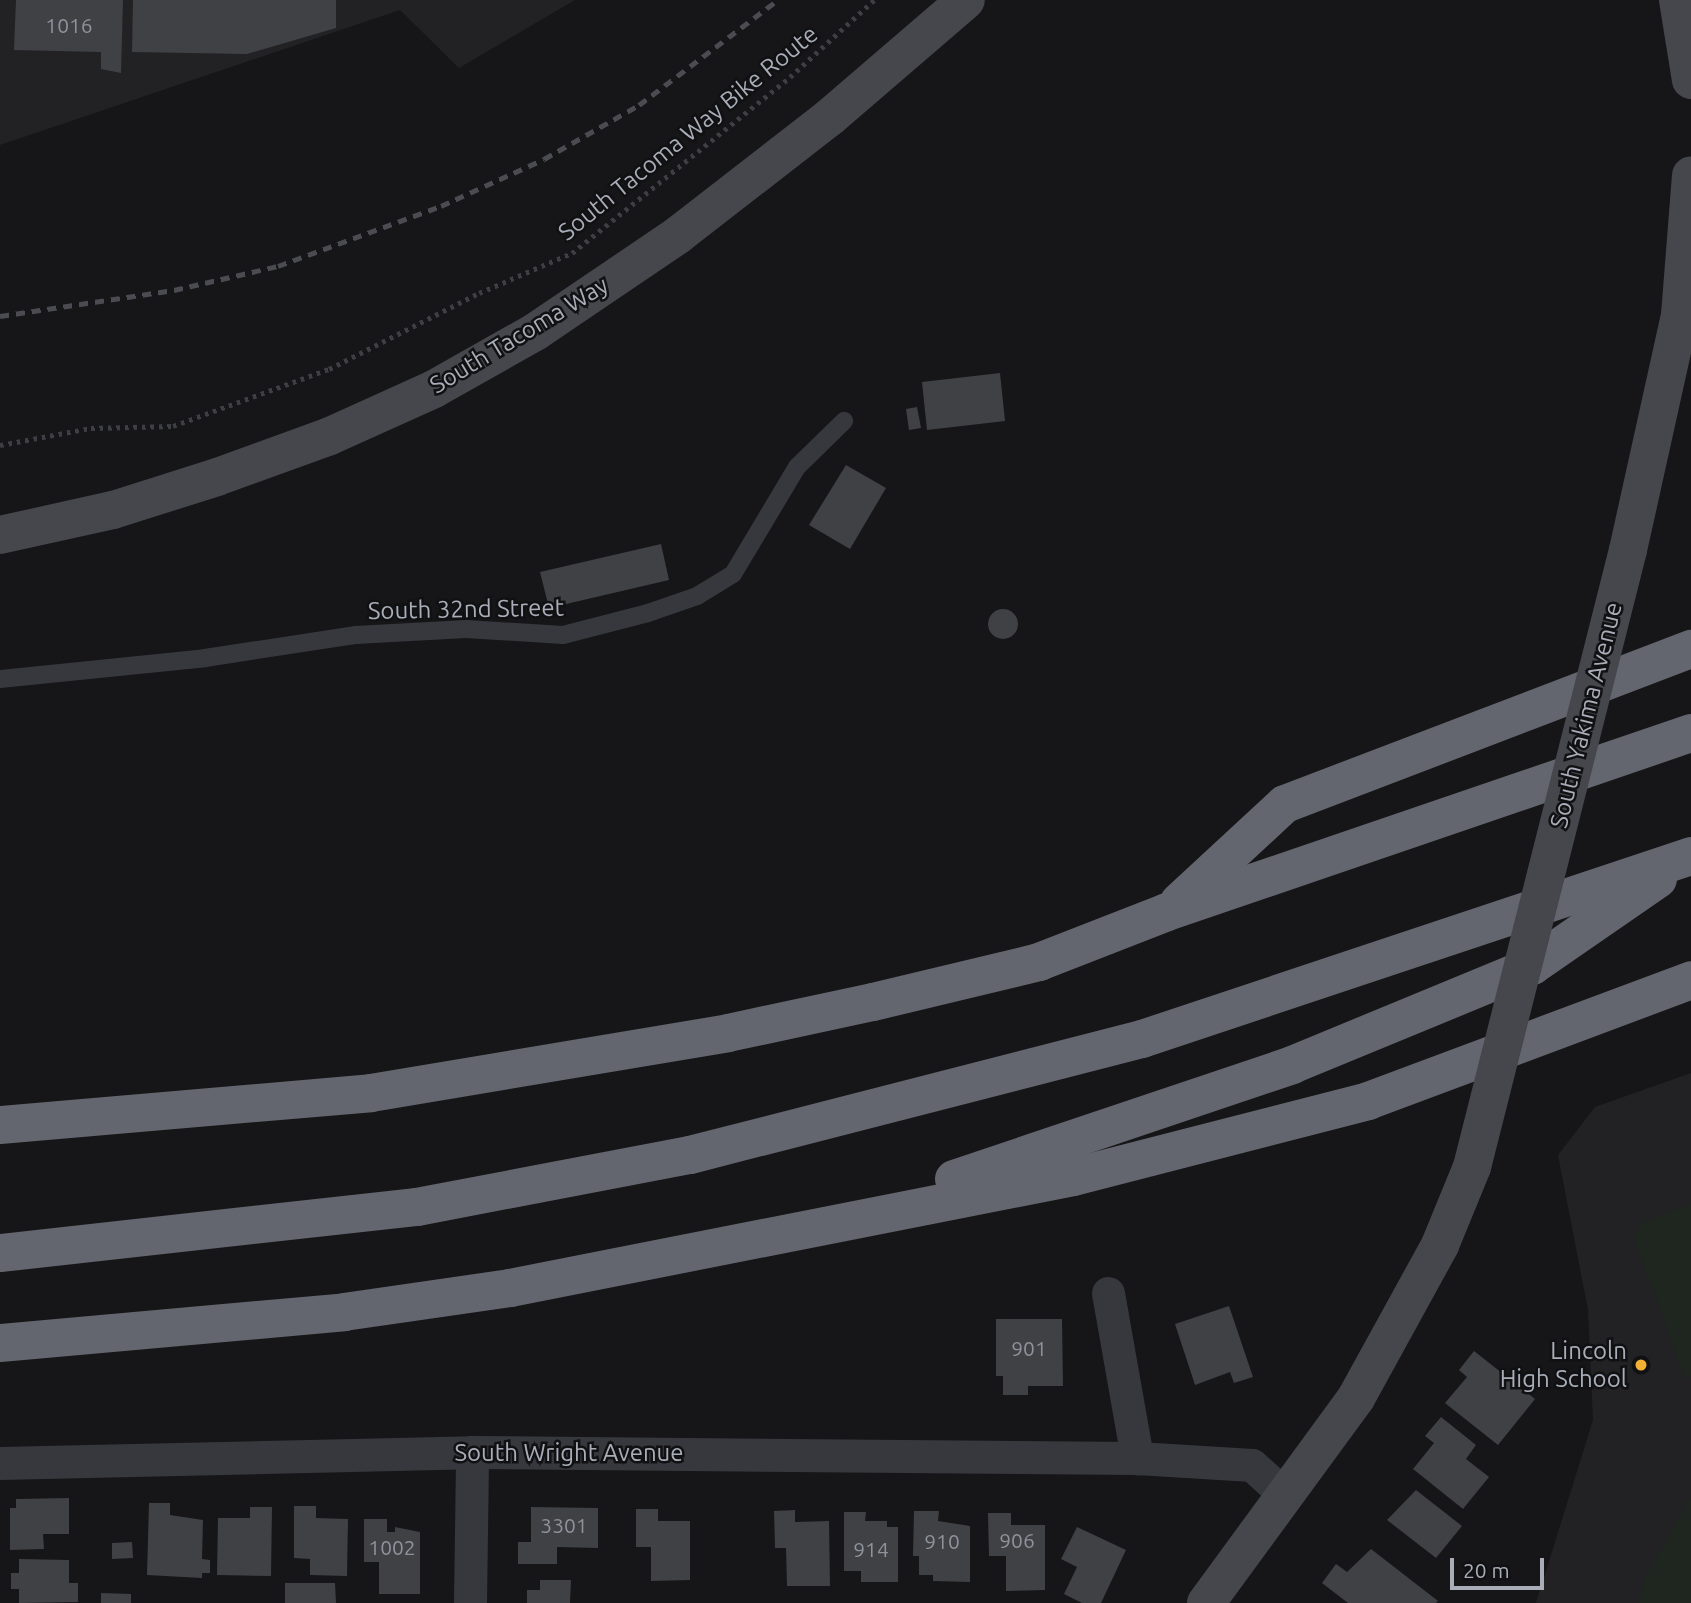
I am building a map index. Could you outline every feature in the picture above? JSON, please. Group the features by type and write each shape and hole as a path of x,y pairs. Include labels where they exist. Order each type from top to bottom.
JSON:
{"highway":[{"path":"1167,912 1285,803 1691,649"},
{"path":"0,1125 371,1093 728,1034 1040,962 1167,912 1691,733"},
{"path":"786,1234 1292,1065 1520,972 1691,856"},
{"path":"0,1253 416,1207 690,1155 1142,1039 1691,856"},
{"path":"0,1343 344,1312 510,1288 1073,1177 1368,1101 1691,980"}],"main road":[{"name":"South Tacoma Way","path":"0,535 113,510 217,477 330,436 434,389 535,332 678,235 830,117 966,0"},
{"path":"1678,0 1691,80"},
{"name":"South Yakima Avenue","path":"1206,1603 1356,1398 1440,1245 1472,1167 1628,550 1680,314 1691,174"}],"street":[{"path":"1108,1293 1138,1458"},
{"name":"South Wright Avenue","path":"0,1463 472,1452 1138,1458 1252,1465 1285,1495"},
{"path":"470,1603 472,1452"}],"lane":[{"name":"South 32nd Street","path":"0,678 205,658 356,635 466,629 563,635 648,613 697,596 733,573 797,467 844,421"}],"path":[{"name":"South Tacoma Way Bike Route","path":"0,445 91,428 173,426 329,369 479,293 572,253 790,77 874,0"}],"shaded area":[{"path":"0,0 575,0 459,68 400,10 0,145"},
{"name":"Lincoln High School","path":"1691,1073 1691,1603 1536,1603 1593,1420 1588,1310 1558,1155 1595,1107"},
{"path":"1691,1204 1691,1378 1683,1373 1634,1238 1644,1221"},
{"path":"1691,1497 1691,1603 1638,1603 1645,1578"}],"building":[{"path":"16,0 123,0 121,73 101,69 101,52 14,50"},
{"path":"133,0 336,0 336,28 247,54 132,52"},
{"path":"1000,373 1005,421 927,430 922,382"},
{"path":"917,407 921,428 909,430 906,409"},
{"path":"846,465 886,488 850,549 809,525"},
{"path":"661,544 669,580 549,608 540,572"},
{"path":"1003,609 1014,613 1018,624 1014,635 1003,639 992,635 988,624 992,613"},
{"path":"1229,1306 1253,1377 1234,1383 1230,1372 1195,1385 1175,1324"},
{"path":"996,1319 1062,1319 1063,1386 1028,1386 1028,1395 1003,1395 1003,1376 996,1376"},
{"path":"1474,1351 1535,1399 1498,1445 1445,1403 1467,1377 1459,1370"},
{"path":"1441,1417 1476,1445 1466,1459 1489,1477 1463,1509 1413,1469 1434,1443 1425,1436"},
{"path":"1416,1490 1462,1526 1436,1558 1387,1520"},
{"path":"69,1498 69,1534 43,1534 44,1549 10,1550 10,1508 16,1508 16,1499"},
{"path":"149,1503 170,1503 170,1515 203,1520 202,1559 210,1560 210,1573 202,1573 202,1578 147,1575"},
{"path":"294,1506 316,1506 316,1518 348,1519 347,1576 310,1575 310,1559 294,1558"},
{"path":"250,1507 272,1507 271,1576 217,1575 218,1518 250,1518"},
{"path":"531,1507 598,1508 598,1548 557,1547 557,1564 518,1564 518,1542 531,1542"},
{"path":"636,1509 658,1509 658,1521 690,1521 690,1580 651,1581 651,1547 636,1547"},
{"path":"795,1510 795,1522 829,1521 830,1586 787,1586 786,1548 775,1548 774,1511"},
{"path":"914,1511 939,1511 938,1521 970,1526 970,1582 933,1581 933,1575 919,1575 919,1556 913,1556"},
{"path":"844,1512 866,1512 865,1521 887,1521 887,1527 898,1527 898,1582 861,1582 861,1571 844,1571"},
{"path":"988,1513 1011,1513 1011,1525 1045,1525 1045,1590 1006,1591 1006,1556 989,1556"},
{"path":"364,1519 387,1519 387,1532 395,1532 395,1527 420,1532 420,1594 379,1594 379,1562 364,1562"},
{"path":"1077,1527 1126,1550 1101,1603 1082,1603 1064,1594 1077,1567 1061,1559"},
{"path":"132,1542 133,1558 112,1559 112,1543"},
{"path":"1371,1549 1438,1601 1348,1603 1322,1583 1336,1564 1347,1572"},
{"path":"19,1559 69,1560 69,1583 78,1583 78,1602 19,1603 19,1589 11,1589 11,1573 19,1573"},
{"path":"540,1580 571,1580 570,1603 527,1603 527,1590 540,1590"},
{"path":"285,1583 335,1583 336,1603 285,1603"},
{"path":"101,1593 131,1594 131,1603 101,1603"}],"railway":[{"path":"0,316 174,290 278,266 441,206 544,159 639,105 778,0"}],"place":[{"name":"Lincoln High School","path":"1641,1365"}]}
